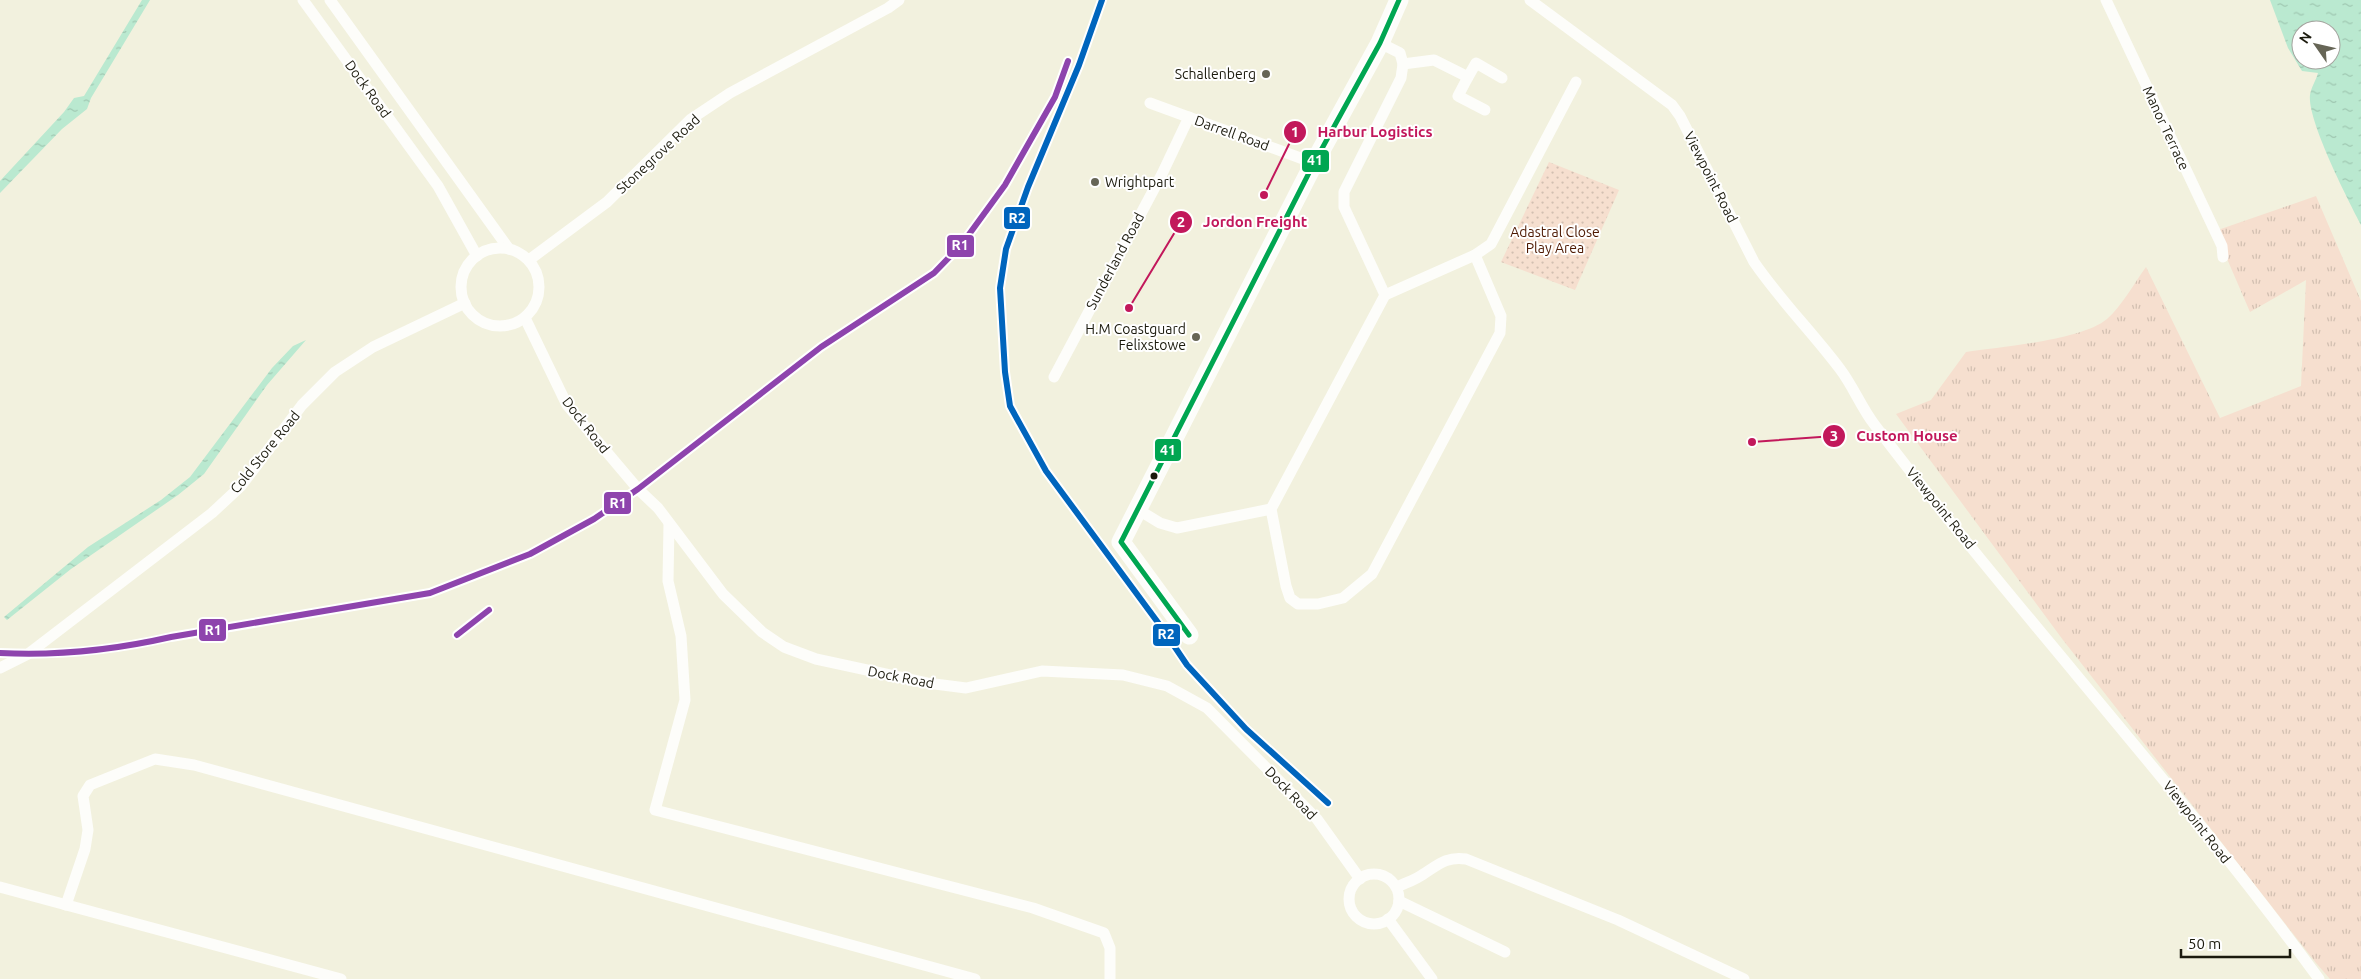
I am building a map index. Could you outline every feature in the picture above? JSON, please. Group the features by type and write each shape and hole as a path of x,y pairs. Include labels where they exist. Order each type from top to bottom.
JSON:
{"main road":[{"path":"1189,635 1121,542 1314,163 1380,43 1400,0"}],"street":[{"name":"Dock Road","path":"303,0 438,186 477,256"},
{"name":"Dock Road","path":"330,0 509,249"},
{"name":"Stonegrove Road","path":"529,260 607,202 691,119 730,93 888,8 899,0"},
{"name":"Viewpoint Road","path":"1530,0 1672,105 1684,124 1754,262 1766,280 1841,370 1878,429 2052,647 2178,798 2319,979"},
{"name":"Manor Terrace","path":"2106,0 2222,246 2224,256"},
{"path":"1380,43 1400,53 1402,64 1400,78 1344,192 1344,207 1385,295"},
{"path":"1402,64 1434,60 1468,77"},
{"path":"1485,110 1458,96 1468,77 1476,64 1502,78"},
{"path":"1475,255 1501,316 1500,333 1372,574 1344,598 1318,604 1298,604 1290,598 1286,586 1272,509 1385,295 1475,255 1492,244 1576,82"},
{"name":"Darrell Road","path":"1150,103 1314,163"},
{"name":"Sunderland Road","path":"1054,377 1162,174 1189,117"},
{"path":"509,249 529,260 536,271 540,288 537,302 525,318 513,324 500,326 481,321 470,312 465,303 462,290 463,276 469,264 477,256 489,250 509,249"},
{"name":"Cold Store Road","path":"0,668 28,654 212,513 240,486 302,405 335,372 374,347 465,303"},
{"name":"Dock Road","path":"525,318 567,405 669,524 723,594 762,632 784,647 816,659 927,682 966,688 1042,671 1123,675 1167,686 1207,708 1310,812 1360,878"},
{"path":"1137,510 1160,523 1177,528 1272,509"},
{"path":"669,524 668,581 681,636 686,700 655,810 1033,908 1104,933 1110,948 1110,979"},
{"path":"66,904 85,849 88,830 83,796 90,785 155,759 194,765 975,979"},
{"path":"1397,887 1422,875 1435,865 1454,857 1466,859 1618,920 1744,979"},
{"path":"1377,874 1385,876 1397,887 1399,901 1397,909 1388,919 1372,924 1357,917 1352,910 1349,894 1352,886 1360,878 1377,874"},
{"path":"0,887 341,979"},
{"path":"1399,901 1504,952"},
{"path":"1388,919 1432,979"}],"green space":[{"name":"Adastral Close Play Area","path":"1549,162 1619,190 1575,290 1501,262"},
{"path":"2316,196 2361,301 2361,979 2330,979 2316,963 2063,640 1896,414 1931,400 1966,352 2040,342 2079,332 2107,319 2128,294 2146,267 2220,418 2301,386 2306,280 2250,312 2215,231"}],"water":[{"path":"142,0 150,0 91,98 87,109 62,129 0,193 0,181 64,112 74,98 84,96"},
{"path":"2270,0 2361,0 2361,225 2321,141 2315,122 2310,95 2318,73 2301,70 2341,70 2341,20 2291,20 2291,53"},
{"path":"306,340 267,385 204,474 178,495 71,569 7,620 4,617 88,547 161,500 190,477 272,368 293,346"}],"transit line":[{"name":"R2","path":"1102,0 1079,65 1028,187 1006,249 1000,288 1005,372 1010,406 1046,471 1162,628 1187,665 1246,729 1328,803"},
{"name":"41","path":"1189,635 1121,542 1314,163 1380,43 1399,0"},
{"name":"R1","path":"0,653 43,654 107,649 430,593 530,554 594,519 638,489 821,347 934,273 962,244 1005,185 1055,97 1068,61"},
{"name":"R1","path":"457,635 489,610"}],"place":[{"name":"Schallenberg","path":"1266,74"},
{"name":"Wrightpart","path":"1095,182"},
{"name":"Harbur Logistics","path":"1264,195"},
{"name":"Jordon Freight","path":"1129,308"},
{"name":"H.M Coastguard Felixstowe","path":"1196,337"},
{"name":"Custom House","path":"1752,442"}]}
